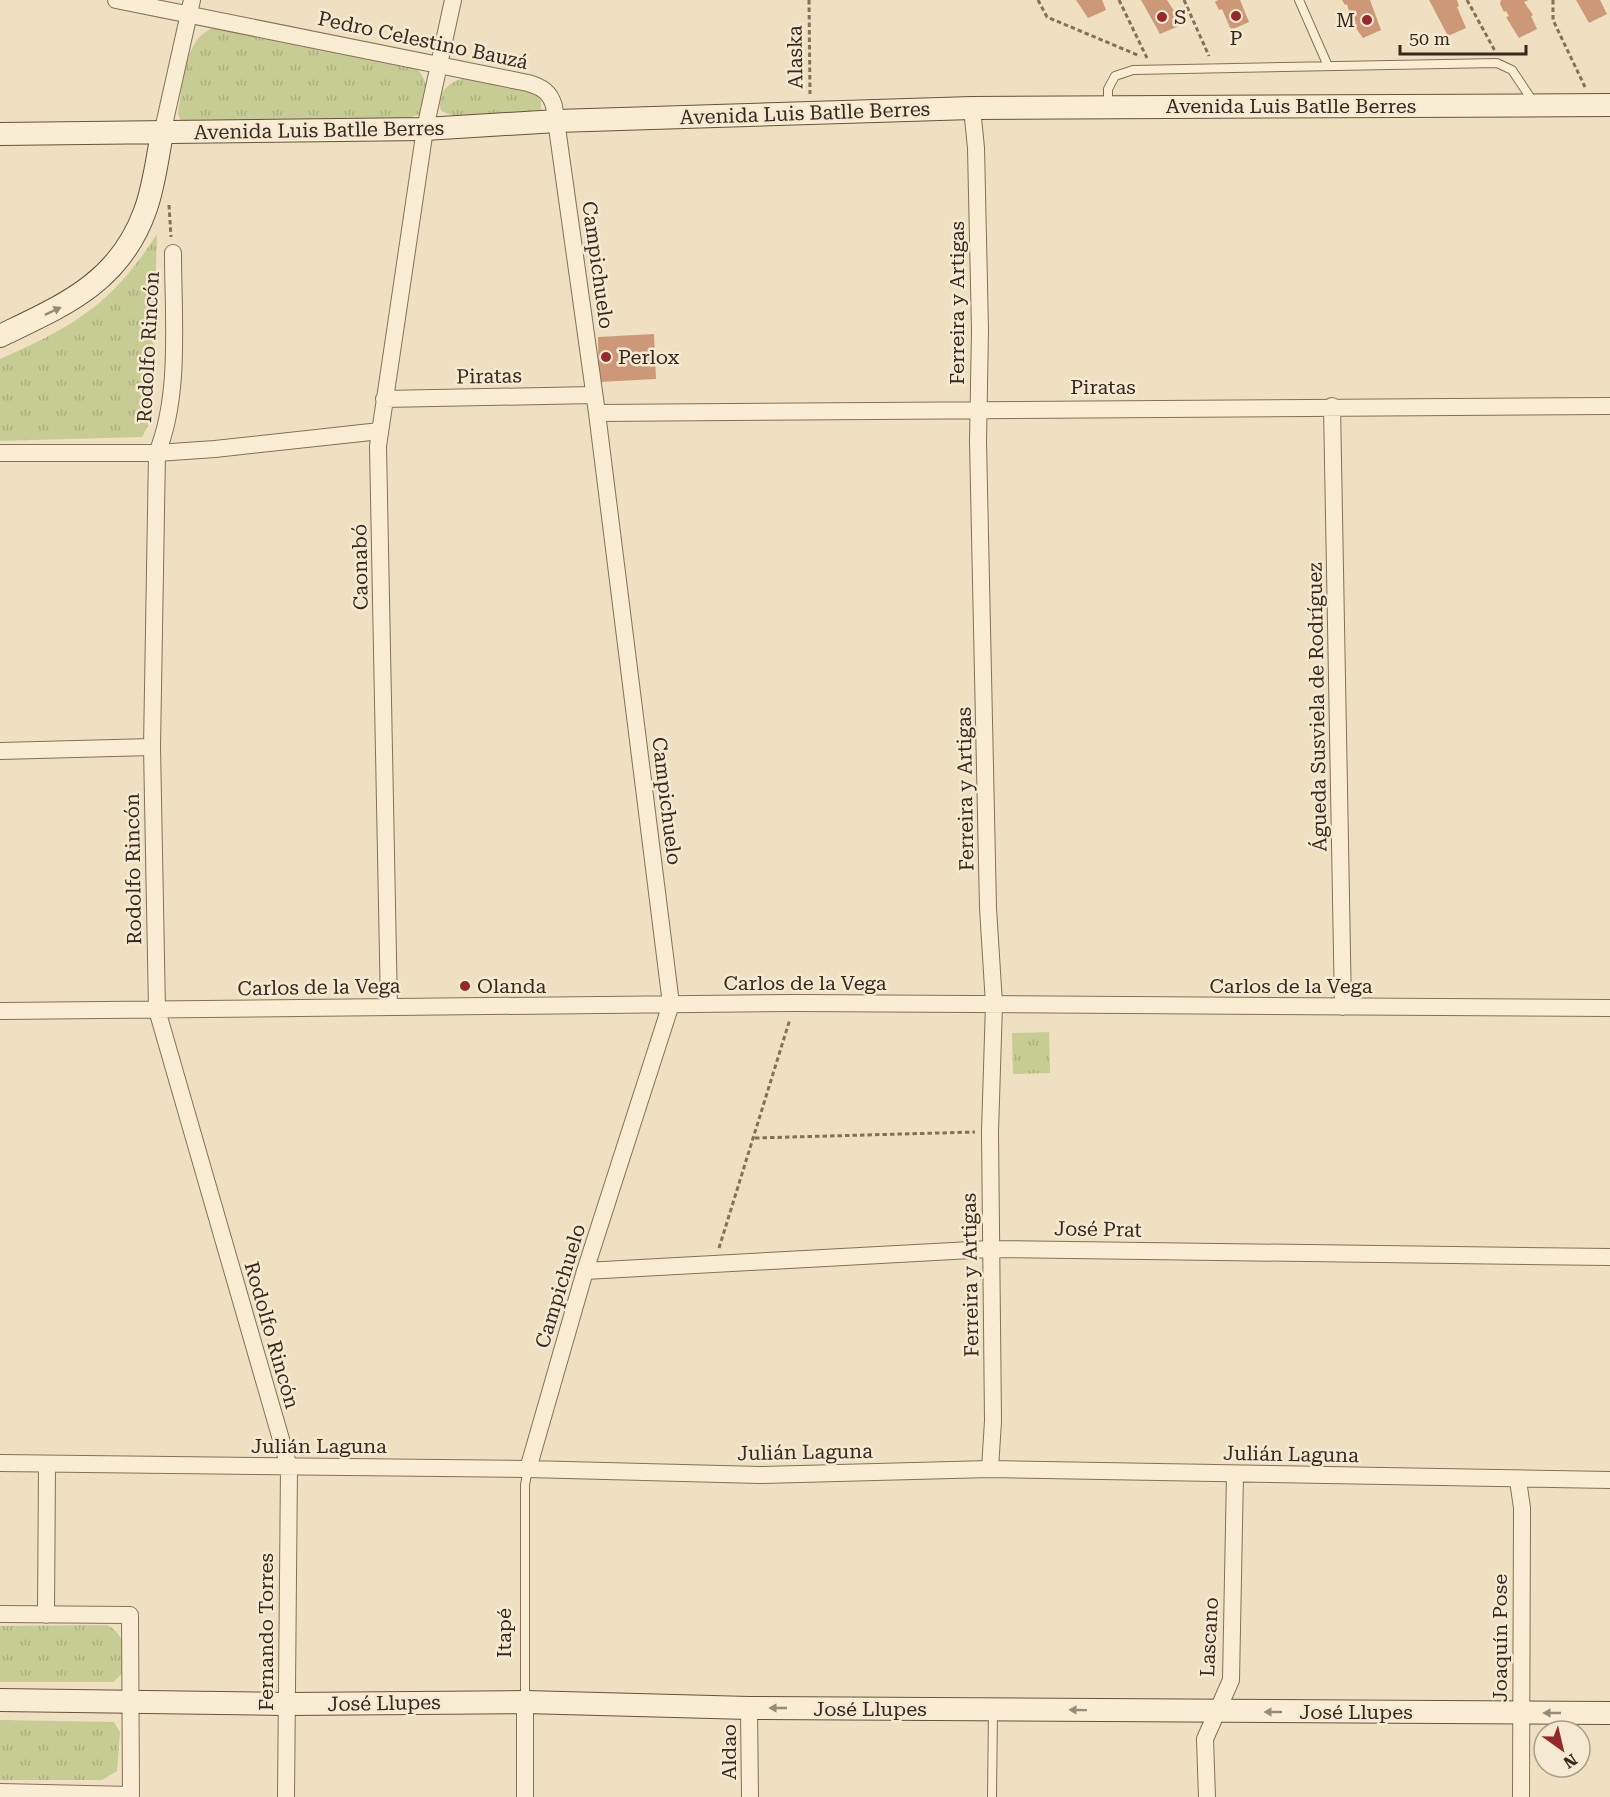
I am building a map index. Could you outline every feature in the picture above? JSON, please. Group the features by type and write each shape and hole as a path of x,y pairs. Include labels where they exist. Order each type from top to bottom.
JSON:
{"main road":[{"name":"Avenida Luis Batlle Berres","path":"0,134 162,134 425,129 557,121 972,108 1601,105"},
{"path":"0,336 69,303 115,266 134,238 146,209 162,134"},
{"name":"José Llupes","path":"0,1700 287,1704 525,1702 993,1710 1610,1713"}],"street":[{"name":"Pedro Celestino Bauzá","path":"116,0 191,8 541,87 551,96 557,121"},
{"path":"425,129 453,0"},
{"path":"162,134 191,8"},
{"name":"Ferreira y Artigas","path":"972,108 977,194 978,408 988,908 994,1004 990,1132 993,1420 990,1469"},
{"name":"Campichuelo","path":"528,1469 585,1271 671,1004 597,413 557,121"},
{"name":"Caonabó","path":"389,1007 380,431 425,129"},
{"name":"Rodolfo Rincón","path":"173,253 173,351 168,421 157,453 152,747 157,1010 288,1467"},
{"name":"Piratas","path":"384,399 594,395"},
{"name":"Águeda Susviela de Rodríguez","path":"1332,406 1343,1007"},
{"name":"Piratas","path":"597,413 978,408 1610,406"},
{"path":"0,453 157,453 380,431"},
{"path":"0,751 152,747"},
{"name":"Carlos de la Vega","path":"0,1011 794,1003 1610,1008"},
{"name":"José Prat","path":"585,1271 990,1249 1610,1257"},
{"name":"Julián Laguna","path":"0,1463 528,1469 760,1475 990,1469 1610,1480"},
{"path":"46,1615 47,1464"},
{"name":"Fernando Torres","path":"286,1797 288,1467"},
{"name":"Lascano","path":"1207,1797 1205,1739 1231,1680 1235,1474"},
{"name":"Joaquín Pose","path":"1518,1480 1522,1508 1521,1797"},
{"path":"0,1614 130,1615 131,1795 42,1795 0,1792"},
{"name":"Itapé","path":"525,1702 525,1797"},
{"name":"Aldao","path":"749,1707 750,1797"}],"lane":[{"path":"1299,0 1328,66"},
{"path":"1108,108 1108,89 1115,76 1133,70 1497,63 1512,70 1535,105"},
{"name":"Itapé","path":"525,1702 525,1485 528,1469"},
{"path":"992,1797 993,1710"}],"path":[{"name":"Alaska","path":"809,0 811,114"},
{"path":"1038,0 1047,17 1147,60 1119,0"},
{"path":"1184,0 1215,70"},
{"path":"1467,0 1503,66"},
{"path":"1553,0 1553,20 1601,105"},
{"path":"714,1263 755,1138 794,1003"},
{"path":"755,1138 990,1132"}],"green space":[{"path":"213,28 417,69 427,90 423,113 409,118 181,122 178,113 186,64 196,42"},
{"path":"466,78 531,90 541,97 541,111 536,114 452,115 441,111 440,99 445,89 454,82"},
{"path":"157,234 151,420 142,437 0,441 0,359 50,335 90,310 124,278"},
{"path":"1049,1032 1050,1073 1013,1074 1012,1033"},
{"path":"107,1625 118,1634 123,1646 122,1674 113,1682 0,1682 0,1626"},
{"path":"0,1720 114,1722 120,1732 117,1771 102,1780 0,1780"}],"building":[{"path":"1076,0 1102,0 1106,10 1088,18"},
{"name":"S","path":"1141,0 1167,0 1179,26 1160,34"},
{"name":"P","path":"1240,0 1249,22 1231,30 1222,9 1219,10 1215,2"},
{"name":"M","path":"1342,0 1370,0 1381,30 1363,38 1353,24 1356,23 1354,18 1351,19 1347,4 1345,5"},
{"path":"1429,0 1457,0 1459,6 1457,7 1466,28 1448,36"},
{"path":"1501,0 1529,0 1524,2 1533,15 1531,16 1537,29 1519,38 1506,17 1509,16 1500,4"},
{"path":"1576,0 1600,0 1607,14 1589,23"},
{"path":"654,334 656,379 599,382 598,337"}],"place":[{"name":"P","path":"1236,16"},
{"name":"S","path":"1162,17"},
{"name":"M","path":"1367,20"},
{"name":"Perlox","path":"606,357"},
{"name":"Olanda","path":"465,986"}]}
